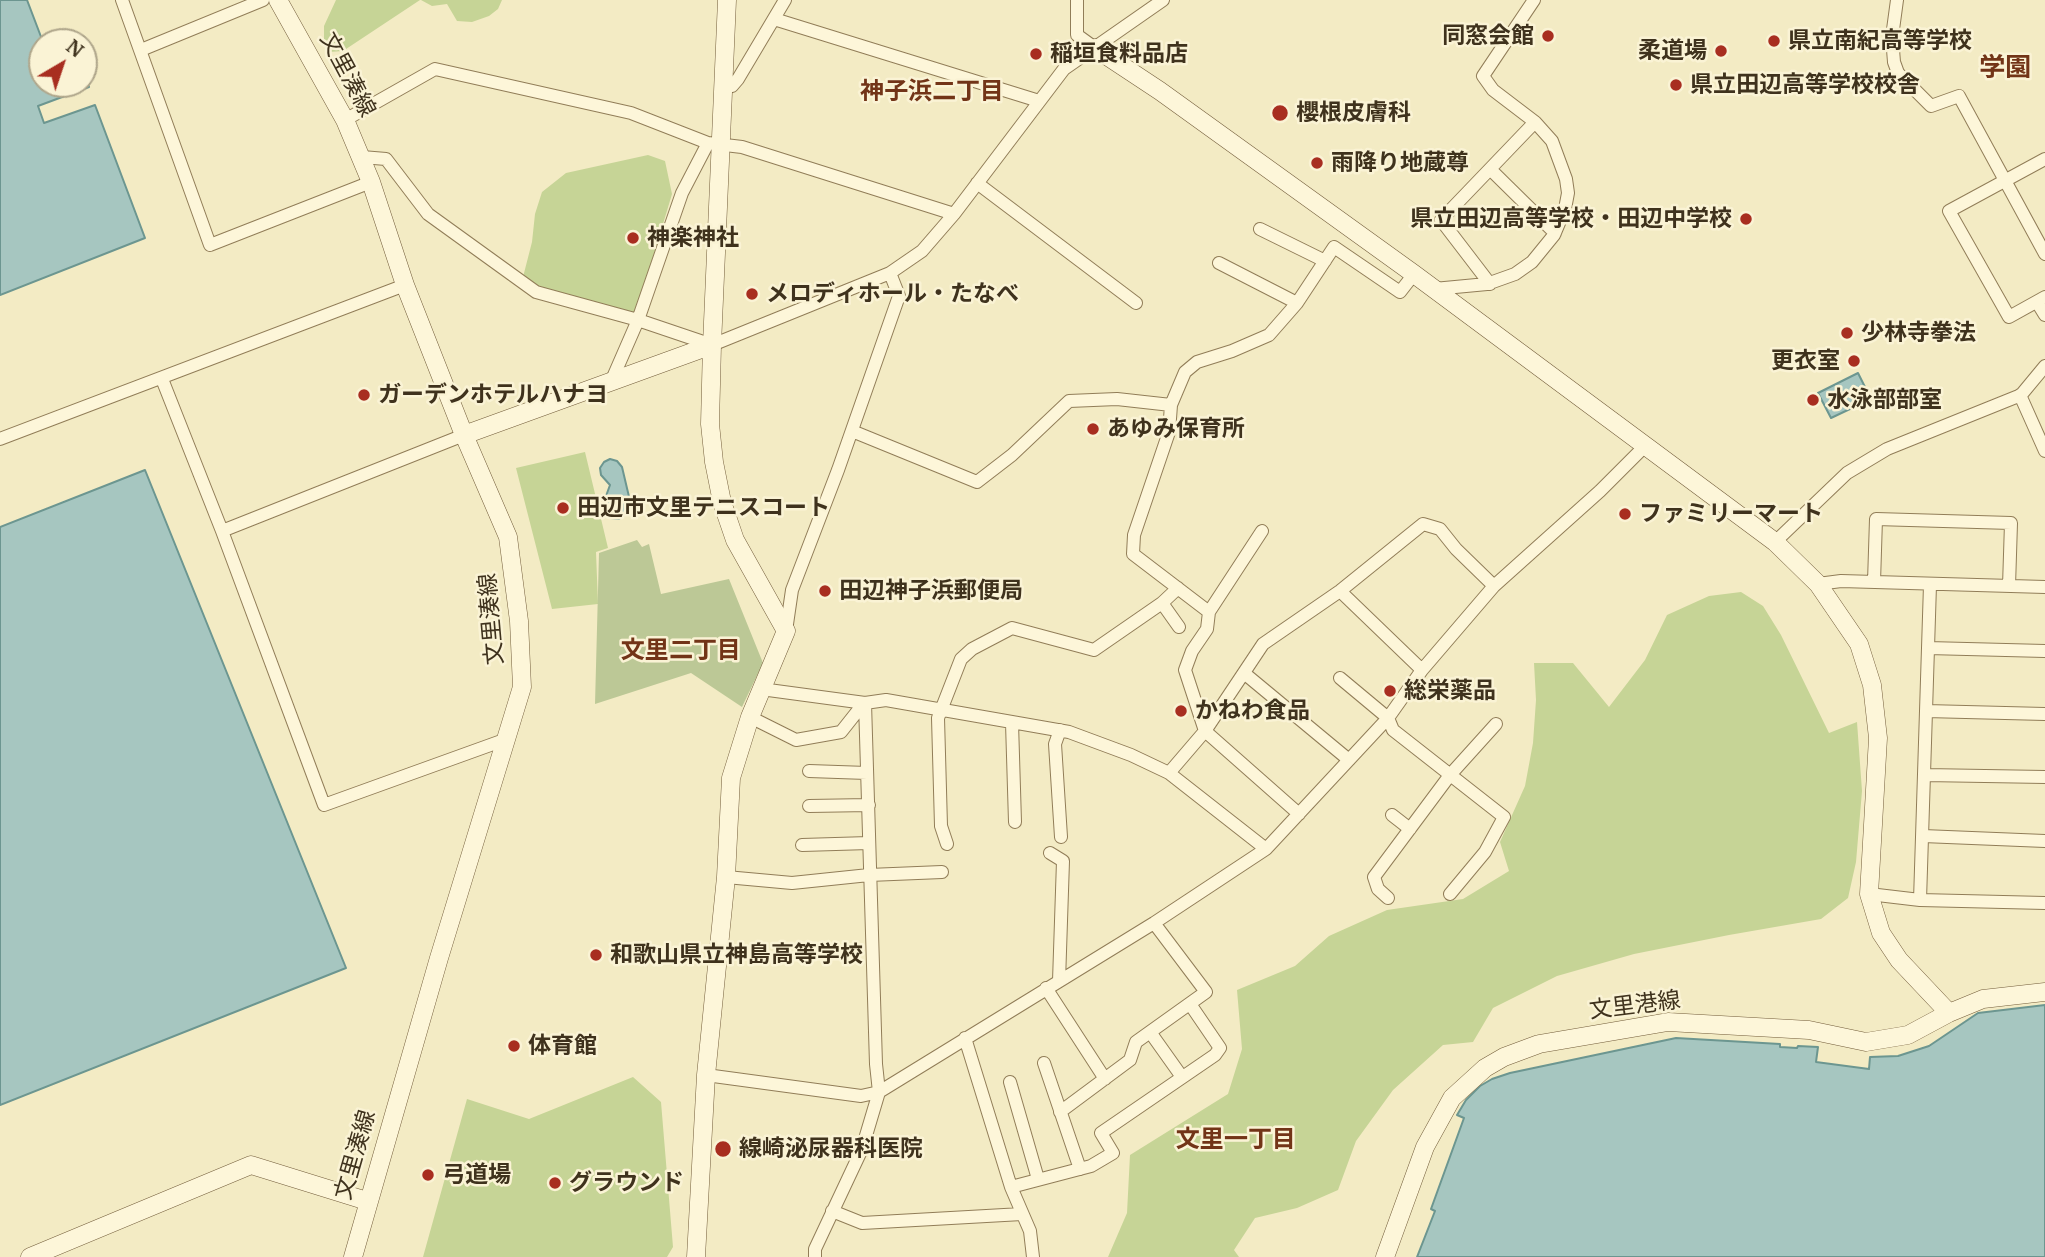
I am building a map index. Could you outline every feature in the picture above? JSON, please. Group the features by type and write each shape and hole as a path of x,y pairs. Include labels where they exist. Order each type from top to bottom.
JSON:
{"street":[{"path":"122,0 210,245 371,182"},
{"path":"141,50 263,0"},
{"name":"文里湊線","path":"278,0 345,120 362,158 405,285 464,435 508,537 519,621 522,687 367,1201 353,1257"},
{"path":"727,0 724,89 715,144 710,424 722,502 735,540 786,631"},
{"path":"724,89 732,86 738,79 785,0"},
{"path":"1077,0 1077,35 1160,91 1414,274 1775,542 1818,584 1859,644 1872,685 1878,738 1870,894 1881,933 1899,960 1949,1013"},
{"path":"222,531 464,435 712,345 890,273 922,251 954,214 1064,69 1163,0"},
{"path":"1434,289 1490,284 1515,274 1532,262 1555,233 1565,209 1568,193 1566,179 1552,141 1535,122 1493,90 1483,76 1534,0"},
{"path":"1897,0 1892,37 1894,62 1898,73 1931,106 1959,96 2045,254"},
{"path":"774,19 1039,101"},
{"path":"345,120 435,69 631,113 715,144 742,147 954,214"},
{"path":"1490,284 1441,220 1535,122"},
{"path":"611,382 638,320 681,193 715,144"},
{"path":"362,158 386,159 428,214 536,292 638,320 712,345"},
{"path":"2045,159 1949,211 2009,317 2041,299 2045,315"},
{"path":"1490,169 1555,233"},
{"path":"978,183 1136,303"},
{"path":"1260,229 1325,261"},
{"path":"1209,612 1133,554 1134,535 1169,432 1171,405 1185,372 1197,362 1269,335 1297,303 1334,247 1400,292 1414,274"},
{"path":"1219,263 1297,303"},
{"path":"696,1257 706,1075 726,877 731,778 750,717 786,631 792,590 899,296 890,273"},
{"path":"0,439 405,285"},
{"path":"1775,542 1847,473 1878,455 2020,395 2045,366"},
{"path":"162,379 222,531 324,806 507,739"},
{"path":"2020,395 2045,451"},
{"path":"852,431 977,482 1012,455 1069,401 1117,399 1171,405"},
{"path":"706,1075 861,1096 879,1092 1154,923 1266,849 1388,718 1422,670 1493,586 1600,491 1645,446"},
{"path":"1874,582 1876,519 2011,523 2009,586"},
{"path":"1169,773 1205,732 1264,644 1340,592 1423,524 1440,529 1493,586"},
{"path":"1262,531 1209,612 1207,629 1192,652 1185,670 1205,732 1299,814"},
{"path":"1818,584 1841,581 2045,587"},
{"path":"1920,900 1930,585"},
{"path":"947,844 941,825 938,718 961,659 972,649 1012,628 1094,650 1162,603 1178,588"},
{"path":"1340,592 1422,670"},
{"path":"1162,603 1179,627"},
{"path":"1928,648 2045,651"},
{"path":"1244,673 1349,760"},
{"path":"1340,678 1388,718 1393,730 1504,817 1485,852 1450,894"},
{"path":"761,689 864,703 886,700 1060,730 1131,755 1169,773 1266,849"},
{"path":"750,717 796,740 841,732 864,703"},
{"path":"816,1257 815,1249 862,1149 879,1092 864,703"},
{"path":"1926,711 2045,714"},
{"path":"1012,723 1014,822"},
{"path":"1388,898 1378,889 1374,877 1450,775 1496,724"},
{"path":"1060,730 1055,744 1061,837"},
{"path":"809,771 867,773"},
{"path":"1925,775 2045,777"},
{"path":"809,806 869,805"},
{"path":"1392,815 1410,829"},
{"path":"1923,836 2045,841"},
{"path":"802,845 869,843"},
{"path":"1050,853 1063,861 1059,981"},
{"path":"726,877 792,883 869,875 942,872"},
{"path":"1870,894 1920,900 2045,902"},
{"path":"1060,1112 1130,1060 1136,1042 1206,992 1154,923"},
{"path":"1046,988 1105,1079"},
{"name":"文里港線","path":"1385,1257 1425,1147 1452,1098 1485,1068 1504,1057 1539,1044 1668,1022 1809,1030 1866,1042 1908,1035 1983,999 2045,992"},
{"path":"1011,1187 1091,1166 1113,1153 1101,1133 1215,1055 1220,1048 1190,1004"},
{"path":"1150,1032 1182,1077"},
{"path":"965,1038 1011,1187 1030,1231 1033,1257"},
{"path":"1044,1063 1080,1169"},
{"path":"1010,1082 1038,1179"},
{"path":"30,1257 251,1165 367,1201"},
{"path":"832,1211 862,1223 1022,1214"}],"green space":[{"path":"336,0 420,0 343,51 329,52 324,40 324,26"},
{"path":"421,0 502,0 498,9 489,16 472,22 457,21 447,4 432,6"},
{"path":"648,155 665,161 672,194 636,314 543,289 523,277 542,192 566,173"},
{"name":"田辺市文里テニスコート","path":"585,452 608,548 596,552 598,604 552,609 516,468"},
{"path":"637,540 642,547 649,544 661,594 729,579 763,663 742,707 691,673 595,704 599,553"},
{"path":"1741,592 1763,606 1781,635 1829,733 1857,722 1862,791 1856,862 1848,898 1821,919 1634,954 1557,976 1493,1008 1473,1042 1443,1045 1393,1090 1356,1141 1338,1190 1297,1208 1255,1218 1234,1250 1239,1257 1108,1257 1127,1213 1130,1155 1228,1094 1242,1049 1237,990 1295,966 1329,936 1387,910 1463,899 1509,871 1500,842 1525,786 1533,743 1536,700 1534,663 1573,663 1609,707 1645,660 1667,615 1709,596"},
{"name":"グラウンド","path":"633,1077 661,1102 673,1247 667,1257 423,1257 467,1099 529,1119"}],"water":[{"path":"0,0 27,0 38,28 28,28 28,98 59,98 38,106 44,123 95,105 145,238 0,295"},
{"path":"1858,373 1871,399 1831,418 1818,393"},
{"path":"610,459 617,461 622,467 630,501 629,510 619,519 610,518 602,507 610,485 601,475 600,468"},
{"path":"145,470 346,968 0,1105 0,527"},
{"path":"2045,1005 2045,1257 1417,1257 1435,1211 1431,1209 1464,1118 1457,1115 1466,1100 1492,1079 1676,1038 1780,1044 1780,1047 1818,1047 1816,1062 1869,1069 1870,1057 1898,1056 1929,1046 1978,1013"}],"place":[{"name":"同窓会館","path":"1548,36"},
{"name":"県立南紀高等学校","path":"1774,41"},
{"name":"柔道場","path":"1721,51"},
{"name":"稲垣食料品店","path":"1036,54"},
{"name":"県立田辺高等学校校舎","path":"1676,85"},
{"name":"櫻根皮膚科","path":"1280,113"},
{"name":"雨降り地蔵尊","path":"1317,163"},
{"name":"県立田辺高等学校・田辺中学校","path":"1746,219"},
{"name":"神楽神社","path":"633,238"},
{"name":"メロディホール・たなべ","path":"752,294"},
{"name":"少林寺拳法","path":"1847,333"},
{"name":"更衣室","path":"1854,361"},
{"name":"ガーデンホテルハナヨ","path":"364,395"},
{"name":"水泳部部室","path":"1813,400"},
{"name":"あゆみ保育所","path":"1093,429"},
{"name":"田辺市文里テニスコート","path":"563,508"},
{"name":"ファミリーマート","path":"1625,514"},
{"name":"田辺神子浜郵便局","path":"825,591"},
{"name":"総栄薬品","path":"1390,691"},
{"name":"かねわ食品","path":"1181,711"},
{"name":"和歌山県立神島高等学校","path":"596,955"},
{"name":"体育館","path":"514,1046"},
{"name":"線崎泌尿器科医院","path":"723,1149"},
{"name":"弓道場","path":"428,1175"},
{"name":"グラウンド","path":"555,1183"}],"district":[{"name":"学園","path":"2005,69"},
{"name":"神子浜二丁目","path":"932,92"},
{"name":"文里二丁目","path":"681,651"},
{"name":"文里一丁目","path":"1236,1140"}]}
